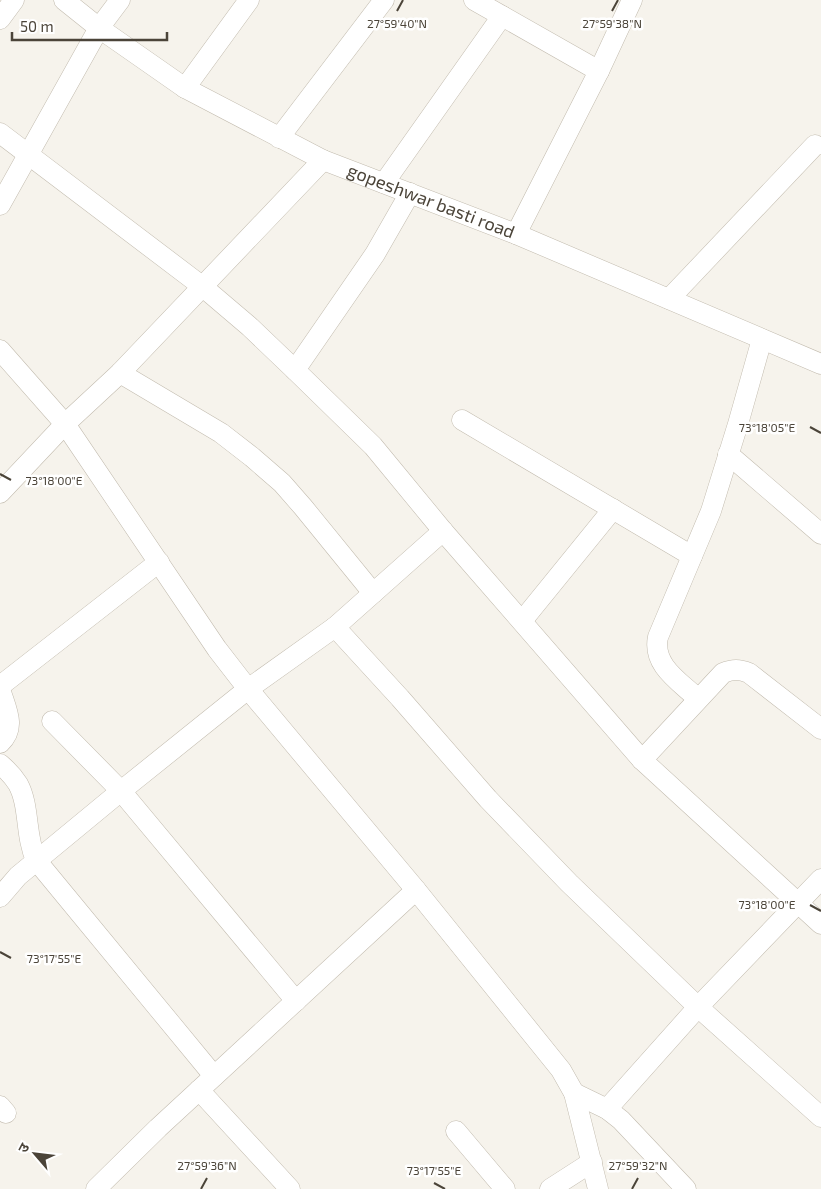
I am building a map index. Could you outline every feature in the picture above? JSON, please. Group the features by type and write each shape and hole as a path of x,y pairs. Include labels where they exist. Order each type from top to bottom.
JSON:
{"street":[{"path":"0,19 14,0"},
{"name":"gopeshwar basti road","path":"64,0 98,28 184,88 323,160 516,234 821,364"},
{"path":"0,205 98,28 120,0"},
{"path":"184,88 249,0"},
{"path":"279,138 384,0"},
{"path":"474,0 599,71"},
{"path":"516,234 599,71 632,0"},
{"path":"384,183 502,16"},
{"path":"0,133 203,287 250,327 295,370 373,446 442,531 642,760 821,924"},
{"path":"669,299 814,145"},
{"path":"0,494 65,424 120,373 323,160"},
{"path":"295,370 375,254 410,193"},
{"path":"697,698 665,668 658,657 656,647 658,637 711,511 762,339"},
{"path":"0,350 65,424 217,649 248,689 416,890 561,1070 574,1093 598,1189"},
{"path":"120,373 221,433 282,483 373,593"},
{"path":"462,420 692,556"},
{"path":"728,454 821,534"},
{"path":"522,621 613,509"},
{"path":"1,892 36,860 248,689 335,627 442,531"},
{"path":"0,686 159,562"},
{"path":"335,627 488,799 569,883 698,1007 821,1117"},
{"path":"642,760 697,698 722,673 732,670 739,669 749,673 821,729"},
{"path":"0,690 10,725 9,732 0,743"},
{"path":"52,721 121,791 296,1001"},
{"path":"0,764 13,776 23,795 31,849 36,860 214,1076"},
{"path":"607,1109 698,1007 821,879"},
{"path":"96,1189 199,1090 416,890"},
{"path":"199,1090 290,1189"},
{"path":"574,1093 607,1109 621,1120 686,1189"},
{"path":"456,1131 505,1189"},
{"path":"550,1189 592,1162"}]}
